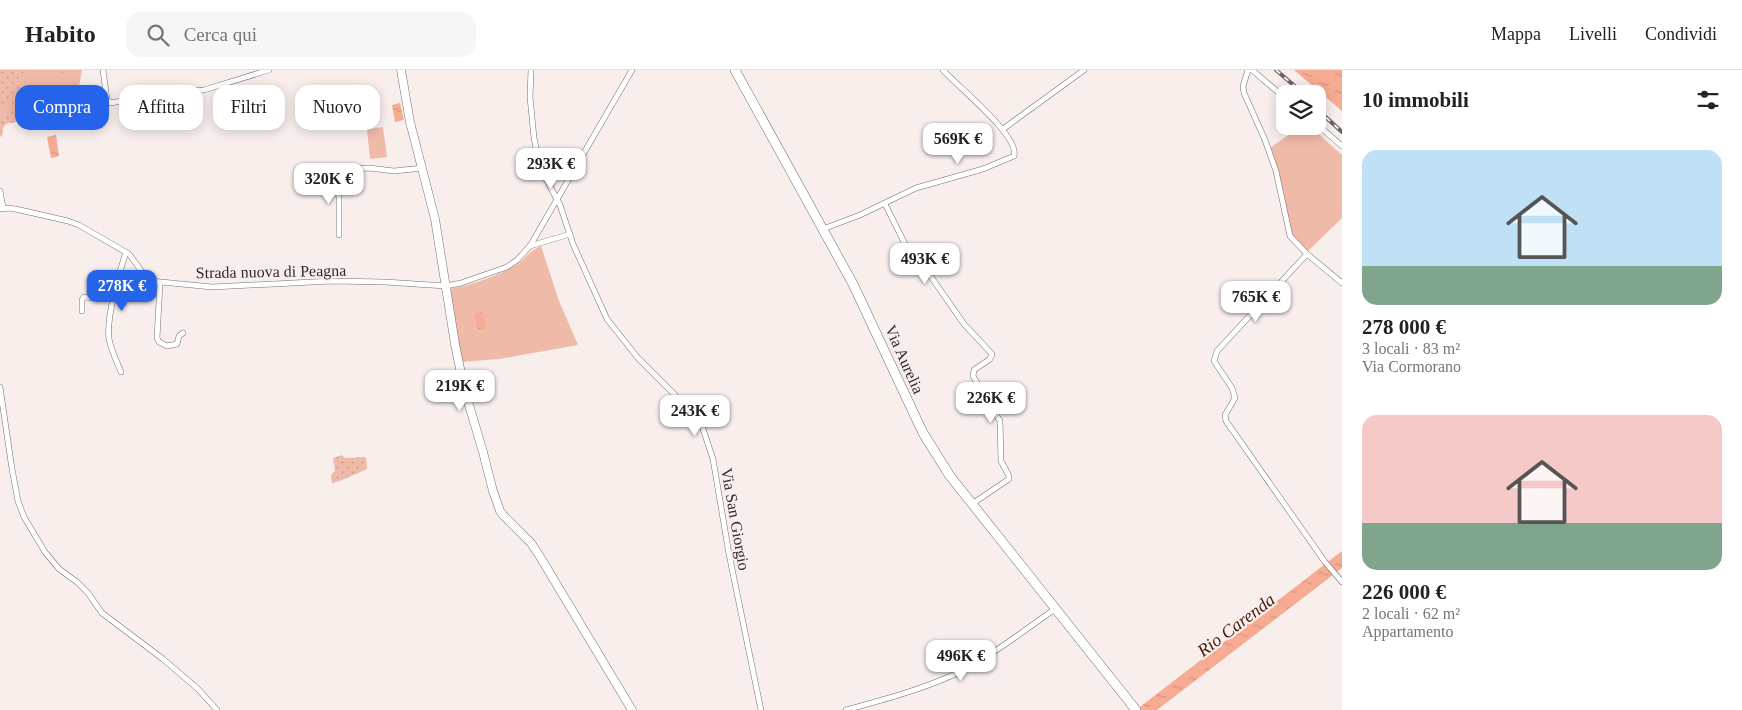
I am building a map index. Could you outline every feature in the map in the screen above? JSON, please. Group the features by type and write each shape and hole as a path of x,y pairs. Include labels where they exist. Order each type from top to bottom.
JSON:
{"main road":[{"path":"400,70 410,122 435,219 464,388 493,491 500,510 531,543 539,555 632,710"},
{"name":"Via Aurelia","path":"736,70 853,284 927,441 972,505 1136,710"}],"street":[{"path":"103,70 107,100 111,103 159,93 204,90 269,70"},
{"name":"Via San Giorgio","path":"531,70 530,97 538,158 607,318 638,358 679,399 702,426 713,459 729,554 761,710"},
{"path":"530,246 632,70"},
{"path":"823,229 885,204 916,188 983,169 1013,157 1015,151 1003,129 943,70"},
{"path":"1003,129 1084,70"},
{"path":"1248,70 1243,86 1244,93 1265,140 1276,171 1290,236 1307,254 1342,283"},
{"path":"1252,70 1276,90"},
{"path":"1326,132 1342,146"},
{"path":"339,235 339,198 334,175 355,169 369,168 385,171 422,168"},
{"path":"0,191 2,209 20,210 68,221 134,258 145,276 151,281 160,283 157,338 164,346 167,346 177,344 179,336 183,333"},
{"path":"885,204 912,258 929,274 964,324 991,351 992,356 974,370 973,376 1000,420 1001,461 1009,479 972,505"},
{"path":"530,246 570,234"},
{"name":"Strada nuova di Peagna","path":"160,283 212,287 332,281 446,286 461,283 507,267 517,260 530,246"},
{"path":"120,372 109,338 114,299 126,252"},
{"path":"1307,254 1217,351 1214,360 1232,388 1235,398 1225,415 1226,421 1325,562 1342,582"},
{"path":"82,311 82,300 84,297 114,299"},
{"path":"0,387 18,501 24,516 45,552 59,569 77,582 98,609 163,659 198,689 217,710"},
{"path":"846,710 932,684 965,669 987,656 1054,608"}],"shaded area":[{"path":"0,70 82,70 79,85 15,85 15,122 6,124 3,128 2,137 0,136"},
{"path":"24,70 41,72 42,70 51,70 68,74 69,70 80,70 77,85 21,85"},
{"path":"8,98 13,101 0,121 0,110"},
{"path":"380,127 383,127 387,157 370,159 367,130 380,130"},
{"path":"1289,135 1320,135 1342,155 1342,218 1308,251 1295,239 1291,231 1271,147"},
{"path":"541,246 559,301 578,345 499,359 462,362 449,289 474,283 501,273 516,265"},
{"path":"342,455 345,458 366,457 367,469 332,483 331,475 335,471 333,458"}],"water":[{"path":"1294,70 1342,70 1342,111 1326,97 1326,85 1312,85"},
{"path":"400,103 404,120 395,122 392,105"},
{"path":"56,135 59,156 51,158 47,137"},
{"path":"482,312 486,328 478,330 474,314"},
{"path":"1342,551 1342,568 1157,710 1136,710"}],"railway":[{"path":"1276,70 1294,85"},
{"path":"1326,117 1342,132"}],"water label":[{"name":"Rio Carenda","path":"1236,625"}]}
